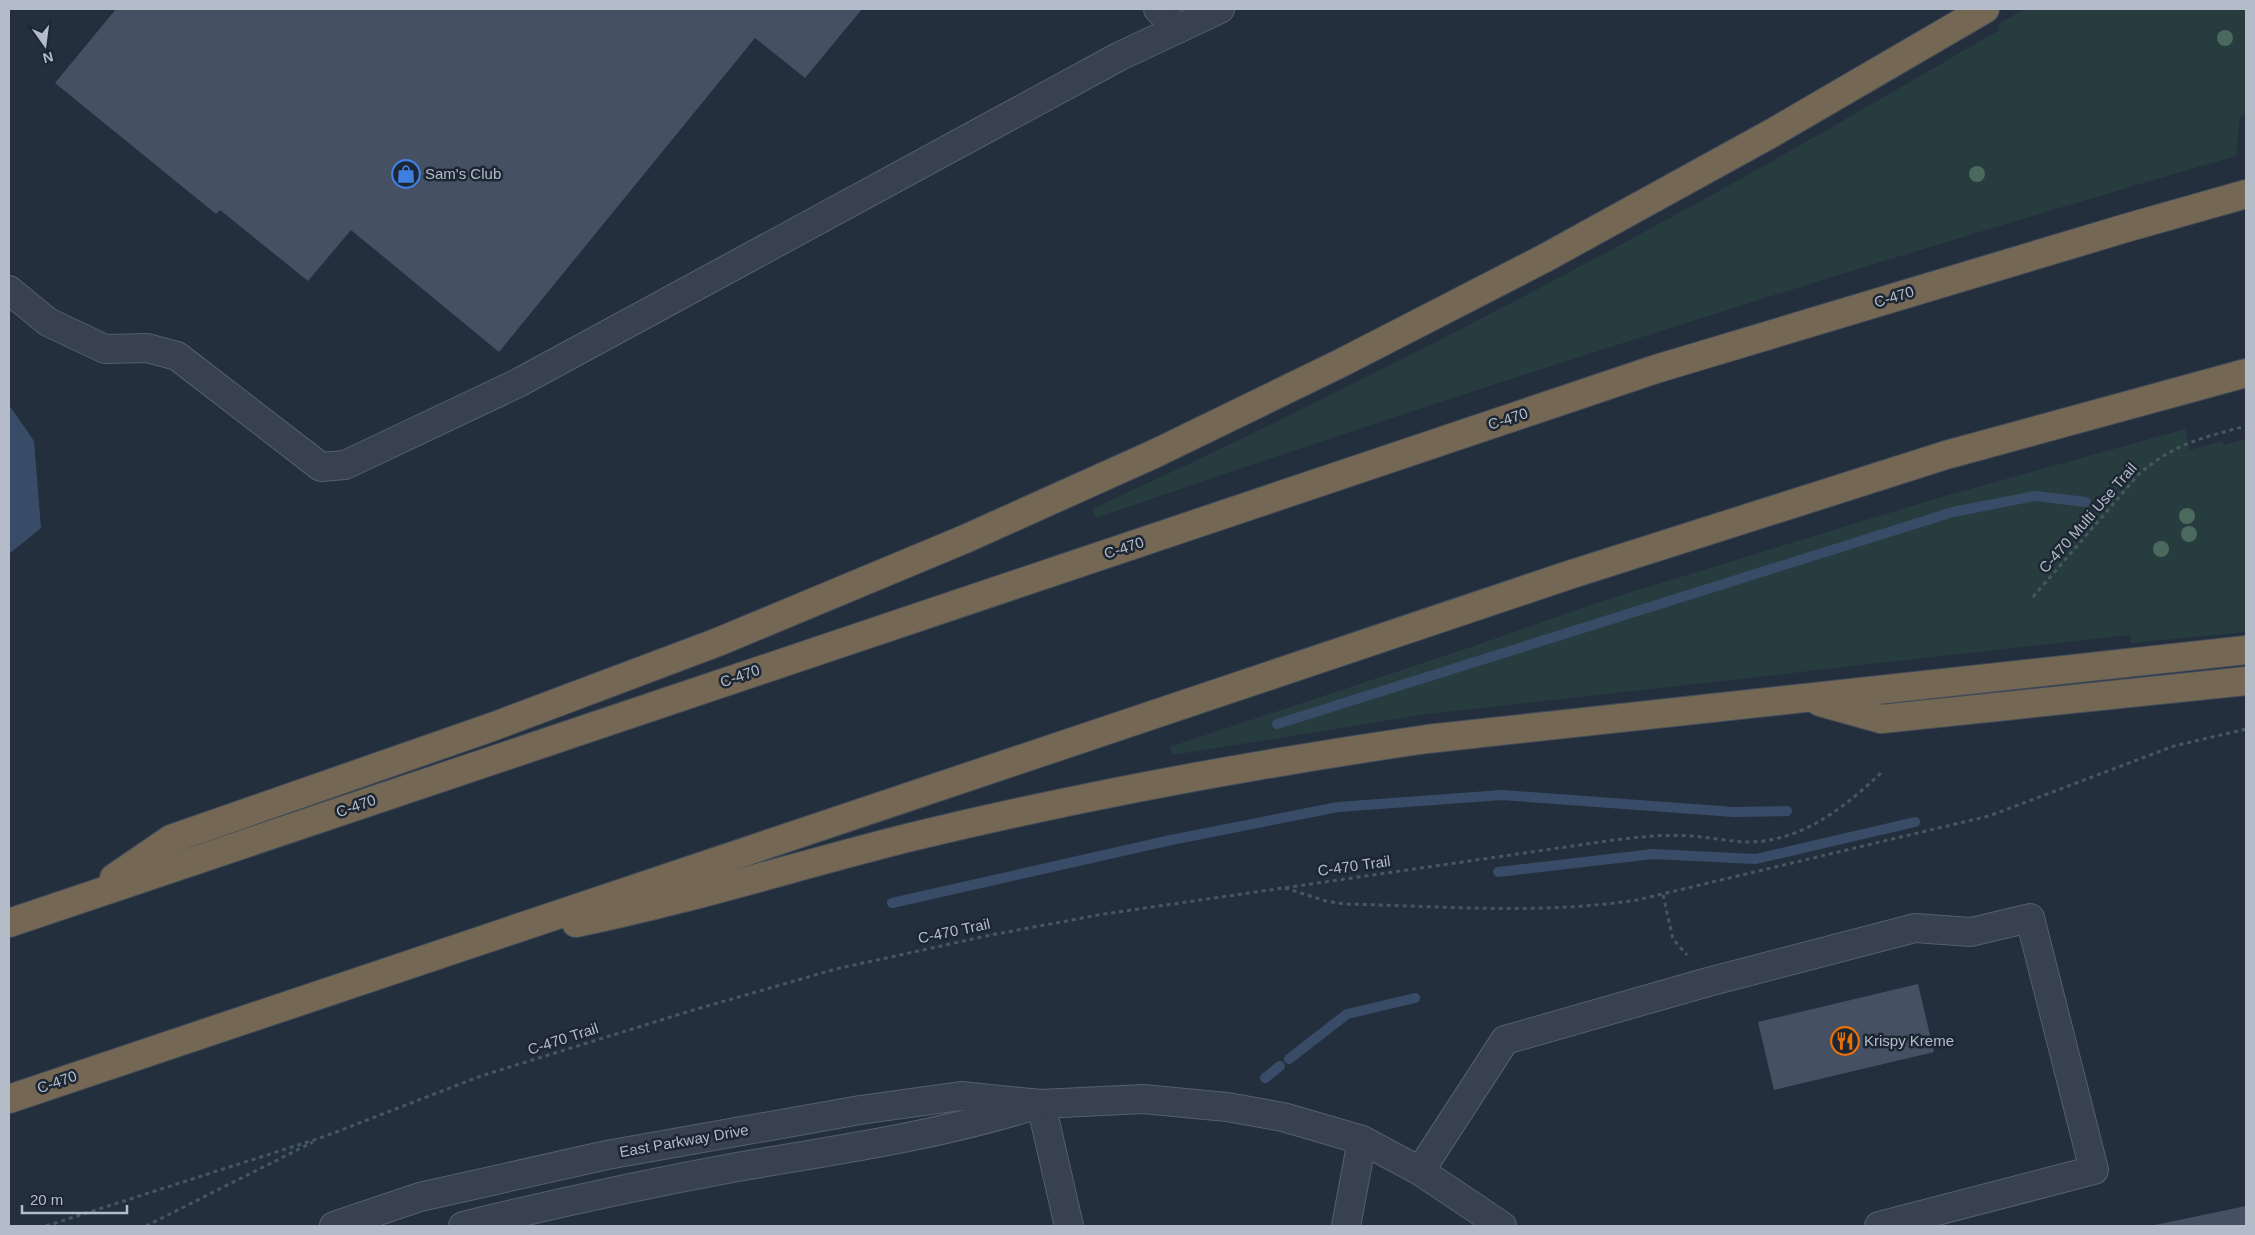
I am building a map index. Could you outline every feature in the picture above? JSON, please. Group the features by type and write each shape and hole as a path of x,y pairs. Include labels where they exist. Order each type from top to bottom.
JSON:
{"highway":[{"path":"88,896 171,839 492,727 718,642 956,543 1154,454 1310,378 1545,258 1772,133 1985,9"},
{"name":"C-470","path":"9,923 1656,369 2246,194"},
{"name":"C-470","path":"9,1099 459,946 1079,741 1569,575 1830,490 1946,455 2246,373"},
{"path":"459,946 631,912 842,854 959,826 1218,773 1427,739 2246,650"},
{"path":"1804,698 1881,719 2246,681"}],"street":[{"path":"1158,9 1178,28"},
{"path":"9,290 48,322 105,349 147,348 177,356 321,467 345,465 518,383 1120,56 1220,9"},
{"path":"1420,1171 1505,1040 1708,982 1916,928 1971,932 2030,918 2094,1170 1879,1226"},
{"name":"East Parkway Drive","path":"334,1226 420,1197 506,1176 607,1155 840,1113 934,1098 961,1096 1041,1104 1144,1099 1227,1107 1283,1117 1362,1140 1420,1171 1502,1226"},
{"path":"1041,1104 1069,1226"},
{"name":"East Parkway Drive","path":"463,1226 734,1168 944,1131 1041,1104"},
{"path":"1346,1226 1362,1140"}],"path":[{"name":"C-470 Multi Use Trail","path":"2033,597 2139,474 2150,465 2173,449 2193,440 2246,426"},
{"path":"1284,888 1326,901 1344,904 1528,909 1612,904 1663,895 1989,816 2174,746 2246,729"},
{"name":"C-470 Trail","path":"46,1226 323,1137 481,1076 812,975 1048,924 1641,836 1676,835 1749,842 1765,840 1808,827 1836,812 1882,772"},
{"path":"1663,895 1673,938 1689,958"},
{"path":"146,1226 323,1137"}],"green space":[{"path":"2024,9 2246,9 2246,115 2240,116 2236,156 1949,241 1664,330 1379,422 1096,518 1092,509 1333,394 1648,230 1795,148 1999,30 1997,25"},
{"path":"2185,429 2190,450 2222,441 2224,445 2246,439 2246,632 2131,643 2130,635 1428,714 1173,755 1170,747 1474,646 1599,602 1938,498"}],"water":[{"path":"9,405 34,441 41,528 9,554"}],"building":[{"name":"Sam's Club","path":"116,9 862,9 805,78 755,38 499,352 351,230 308,281 220,210 216,214 55,83"},
{"path":"1918,984 1934,1052 1774,1090 1758,1022"},
{"path":"2246,1206 2246,1226 2155,1225"}],"waterway":[{"path":"1277,724 1953,512 2035,496 2086,502"},
{"path":"892,903 1171,840 1338,807 1502,795 1734,812 1787,811"},
{"path":"1498,872 1653,854 1756,859 1915,822"},
{"path":"1289,1059 1347,1014 1415,998"},
{"path":"1265,1078 1280,1066"}],"place":[{"name":"Sam's Club","path":"406,174"},
{"name":"Krispy Kreme","path":"1845,1041"}]}
